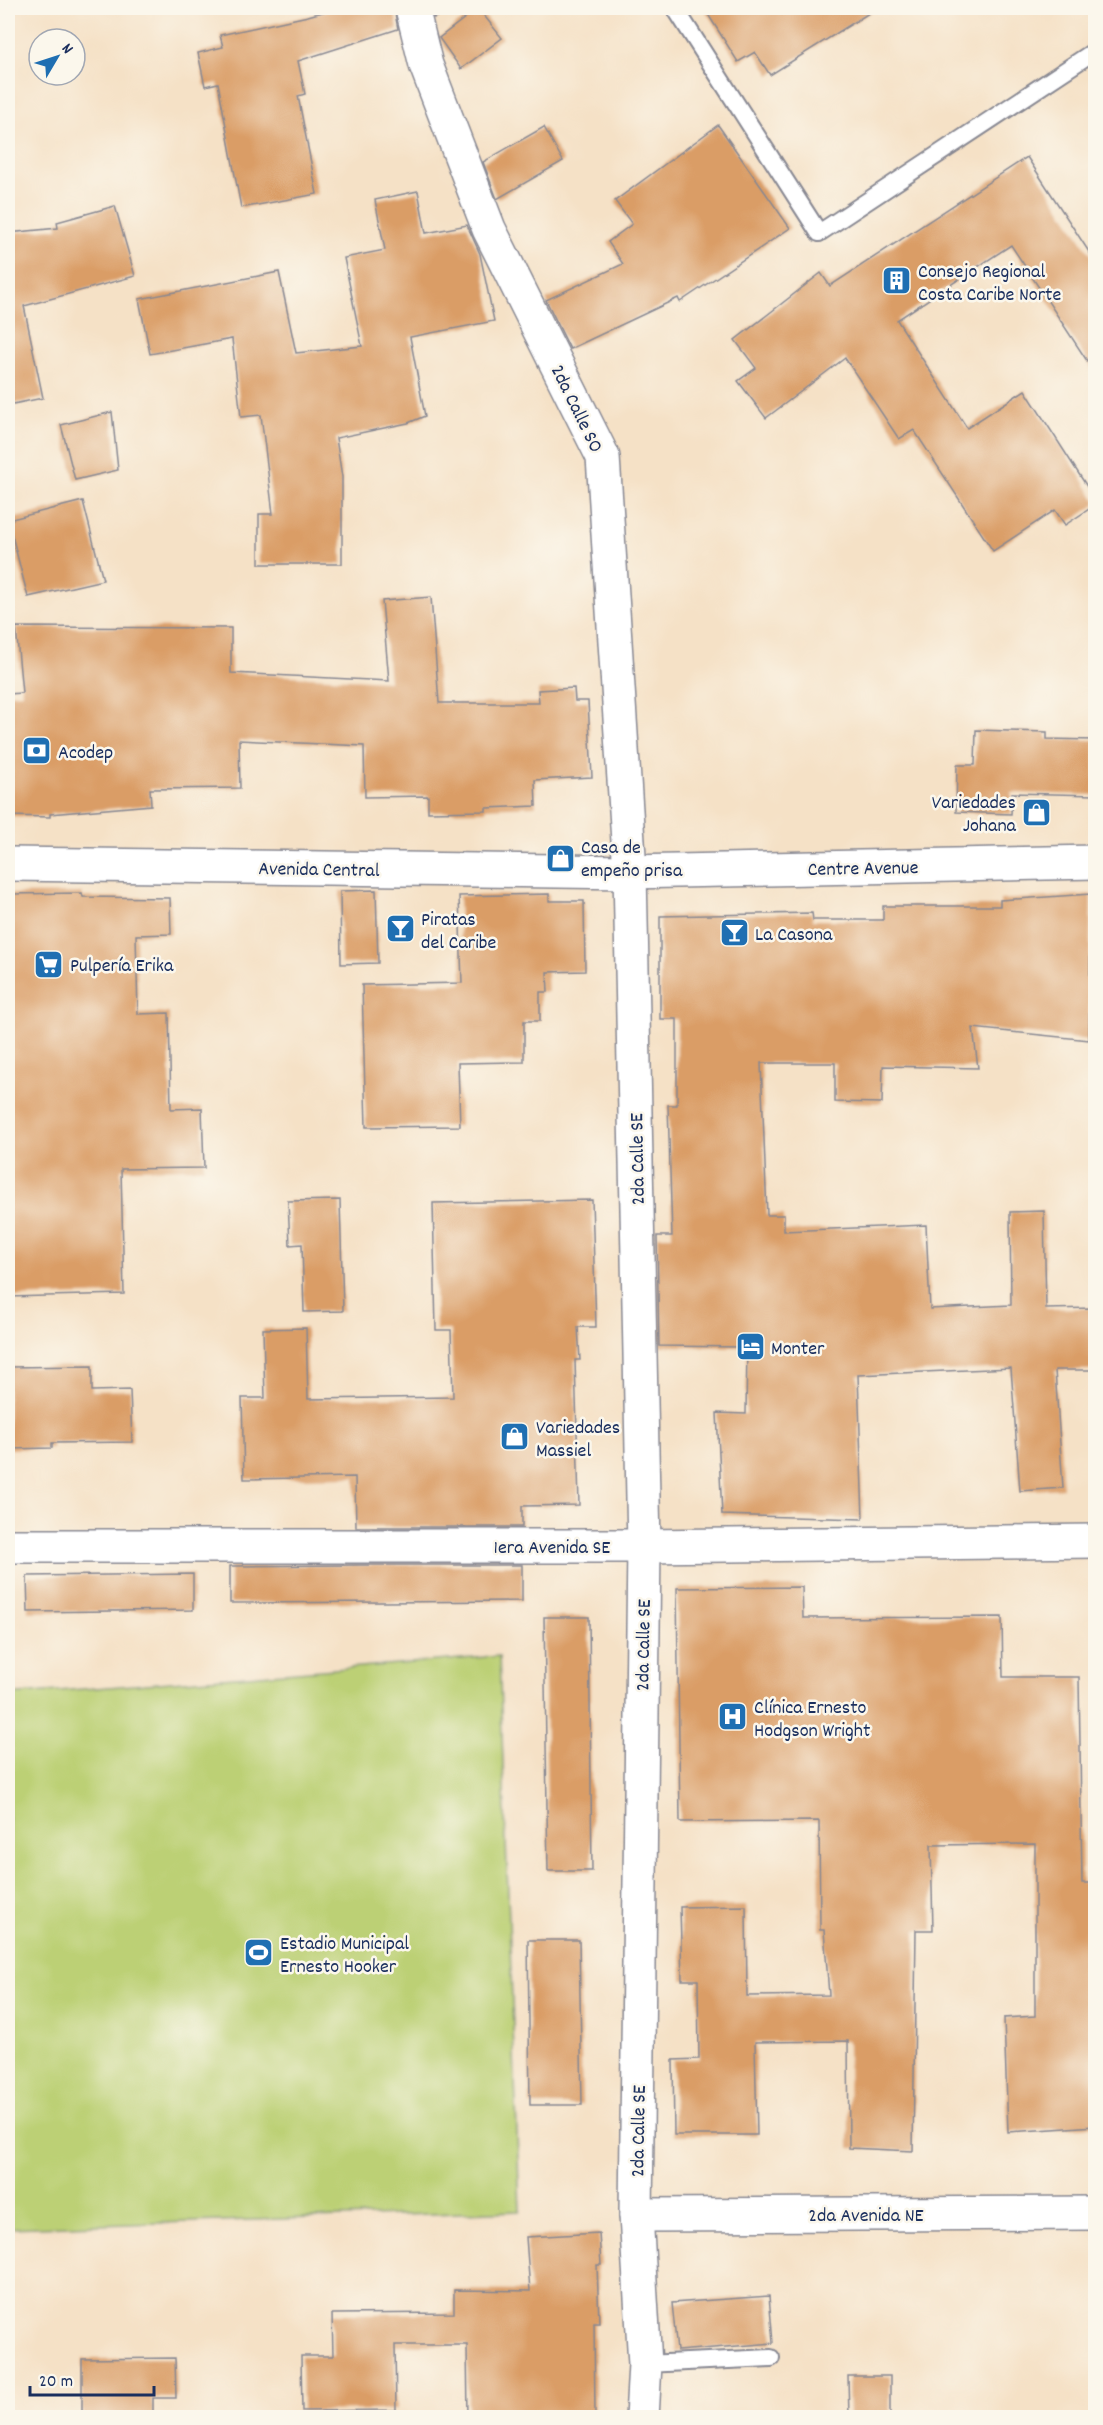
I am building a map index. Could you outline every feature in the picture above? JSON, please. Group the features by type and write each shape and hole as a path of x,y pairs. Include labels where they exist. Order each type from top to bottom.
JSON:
{"street":[{"name":"2da Calle SO","path":"412,8 426,65 489,229 603,457 630,873"},
{"name":"Centre Avenue","path":"630,873 1095,862"},
{"name":"Avenida Central","path":"8,864 630,873"},
{"name":"2da Calle SE","path":"630,873 644,1546 636,2215 645,2364 642,2418"},
{"name":"1era Avenida SE","path":"8,1546 644,1546 1095,1541"},
{"name":"2da Avenida NE","path":"636,2215 1095,2213"}],"lane":[{"path":"675,8 819,233 1095,50"},
{"path":"645,2364 771,2358"}],"green space":[{"name":"Estadio Municipal Ernesto Hooker","path":"499,1656 520,2211 8,2228 8,1695"}],"building":[{"path":"337,8 394,8 398,29 298,61 305,94 298,96 317,194 241,208 218,83 205,86 198,53 223,47 220,35"},
{"path":"431,8 442,8 443,14 434,18"},
{"path":"478,8 502,38 461,69 439,38"},
{"path":"704,8 877,8 770,75 755,52 738,62"},
{"path":"718,125 790,228 680,302 678,298 570,349 546,300 623,264 608,242 632,224 615,201"},
{"path":"544,127 563,161 497,199 483,162"},
{"path":"1027,157 1095,261 1095,373 1011,245 897,320 967,428 1025,390 1095,499 1095,505 1065,525 1055,510 993,551 914,430 899,439 845,358 766,418 738,381 756,368 735,340 821,273 830,286"},
{"path":"418,191 426,233 467,225 480,254 494,321 410,337 425,416 408,423 336,438 342,477 342,564 259,564 259,514 273,514 261,415 241,417 232,339 150,354 139,299 279,272 296,353 362,346 344,258 385,250 375,200"},
{"path":"115,206 135,276 24,306 43,398 8,405 8,233 58,228 57,222"},
{"path":"112,412 118,470 75,480 61,425"},
{"path":"83,501 103,580 28,597 8,520"},
{"path":"431,597 439,703 539,703 538,690 574,688 575,701 588,701 592,777 535,780 536,806 486,808 486,811 428,812 428,796 365,797 364,746 239,740 240,788 150,789 151,805 50,814 50,817 8,816 8,694 22,693 16,627 231,628 231,673 389,681 382,601"},
{"path":"976,730 1047,732 1047,739 1095,740 1095,795 1012,793 1011,814 956,812 957,765 975,765"},
{"path":"376,890 378,963 341,964 340,891"},
{"path":"82,893 83,897 170,898 171,934 136,935 138,1014 169,1013 171,1109 202,1108 204,1168 121,1169 124,1294 8,1297 8,894"},
{"path":"549,894 549,901 584,901 585,971 547,972 548,992 540,992 540,1021 524,1021 524,1062 458,1063 460,1126 366,1127 362,985 462,983 459,896"},
{"path":"1091,894 1089,1040 973,1028 978,1068 883,1066 882,1103 835,1102 835,1063 761,1063 767,1215 784,1215 784,1231 926,1225 930,1309 1011,1305 1010,1212 1044,1211 1046,1309 1095,1308 1095,1370 1055,1370 1063,1488 1020,1491 1011,1368 858,1375 863,1519 722,1515 717,1413 746,1414 747,1347 659,1346 657,1236 672,1236 668,1105 677,1105 677,1019 660,1019 660,916 812,913 813,920 883,920 883,906 1000,906 1000,900"},
{"path":"340,1200 343,1311 304,1312 302,1244 290,1245 288,1201"},
{"path":"592,1200 596,1327 578,1327 580,1360 575,1360 579,1505 522,1506 522,1527 356,1527 355,1477 244,1479 242,1398 265,1398 263,1329 306,1328 308,1399 453,1397 451,1330 436,1330 433,1203"},
{"path":"92,1366 92,1391 130,1390 132,1442 52,1443 52,1448 8,1449 8,1367"},
{"path":"522,1565 522,1601 230,1603 230,1566"},
{"path":"193,1574 193,1610 28,1612 27,1576"},
{"path":"802,1587 803,1618 1002,1617 1003,1677 1079,1677 1082,1883 1095,1883 1095,2126 1008,2132 1004,2018 1035,2016 1035,1844 931,1845 933,1930 916,1930 913,2151 849,2148 848,2041 755,2042 757,2135 674,2135 673,2060 699,2059 698,1980 682,1980 680,1907 746,1906 747,1996 829,1995 824,1930 820,1930 819,1821 680,1822 677,1588"},
{"path":"544,1617 589,1617 592,1871 548,1871"},
{"path":"528,1940 579,1940 582,2105 530,2105"},
{"path":"599,2233 601,2265 597,2265 599,2323 594,2323 595,2416 468,2418 467,2345 395,2345 396,2410 302,2411 301,2356 333,2356 332,2314 454,2313 454,2290 530,2291 526,2237"},
{"path":"769,2296 773,2343 677,2351 672,2303"},
{"path":"175,2358 176,2398 153,2398 153,2418 82,2418 82,2359"},
{"path":"848,2376 890,2376 890,2418 849,2418"}],"place":[{"name":"Consejo Regional Costa Caribe Norte","path":"897,281"},
{"name":"Acodep","path":"37,751"},
{"name":"Variedades Johana","path":"1037,812"},
{"name":"Casa de empeño prisa","path":"560,858"},
{"name":"Piratas del Caribe","path":"400,929"},
{"name":"La Casona","path":"734,933"},
{"name":"Pulpería Erika","path":"49,964"},
{"name":"Monter","path":"750,1347"},
{"name":"Variedades Massiel","path":"515,1437"},
{"name":"Clínica Ernesto Hodgson Wright","path":"733,1717"},
{"name":"Estadio Municipal Ernesto Hooker","path":"259,1953"}]}
